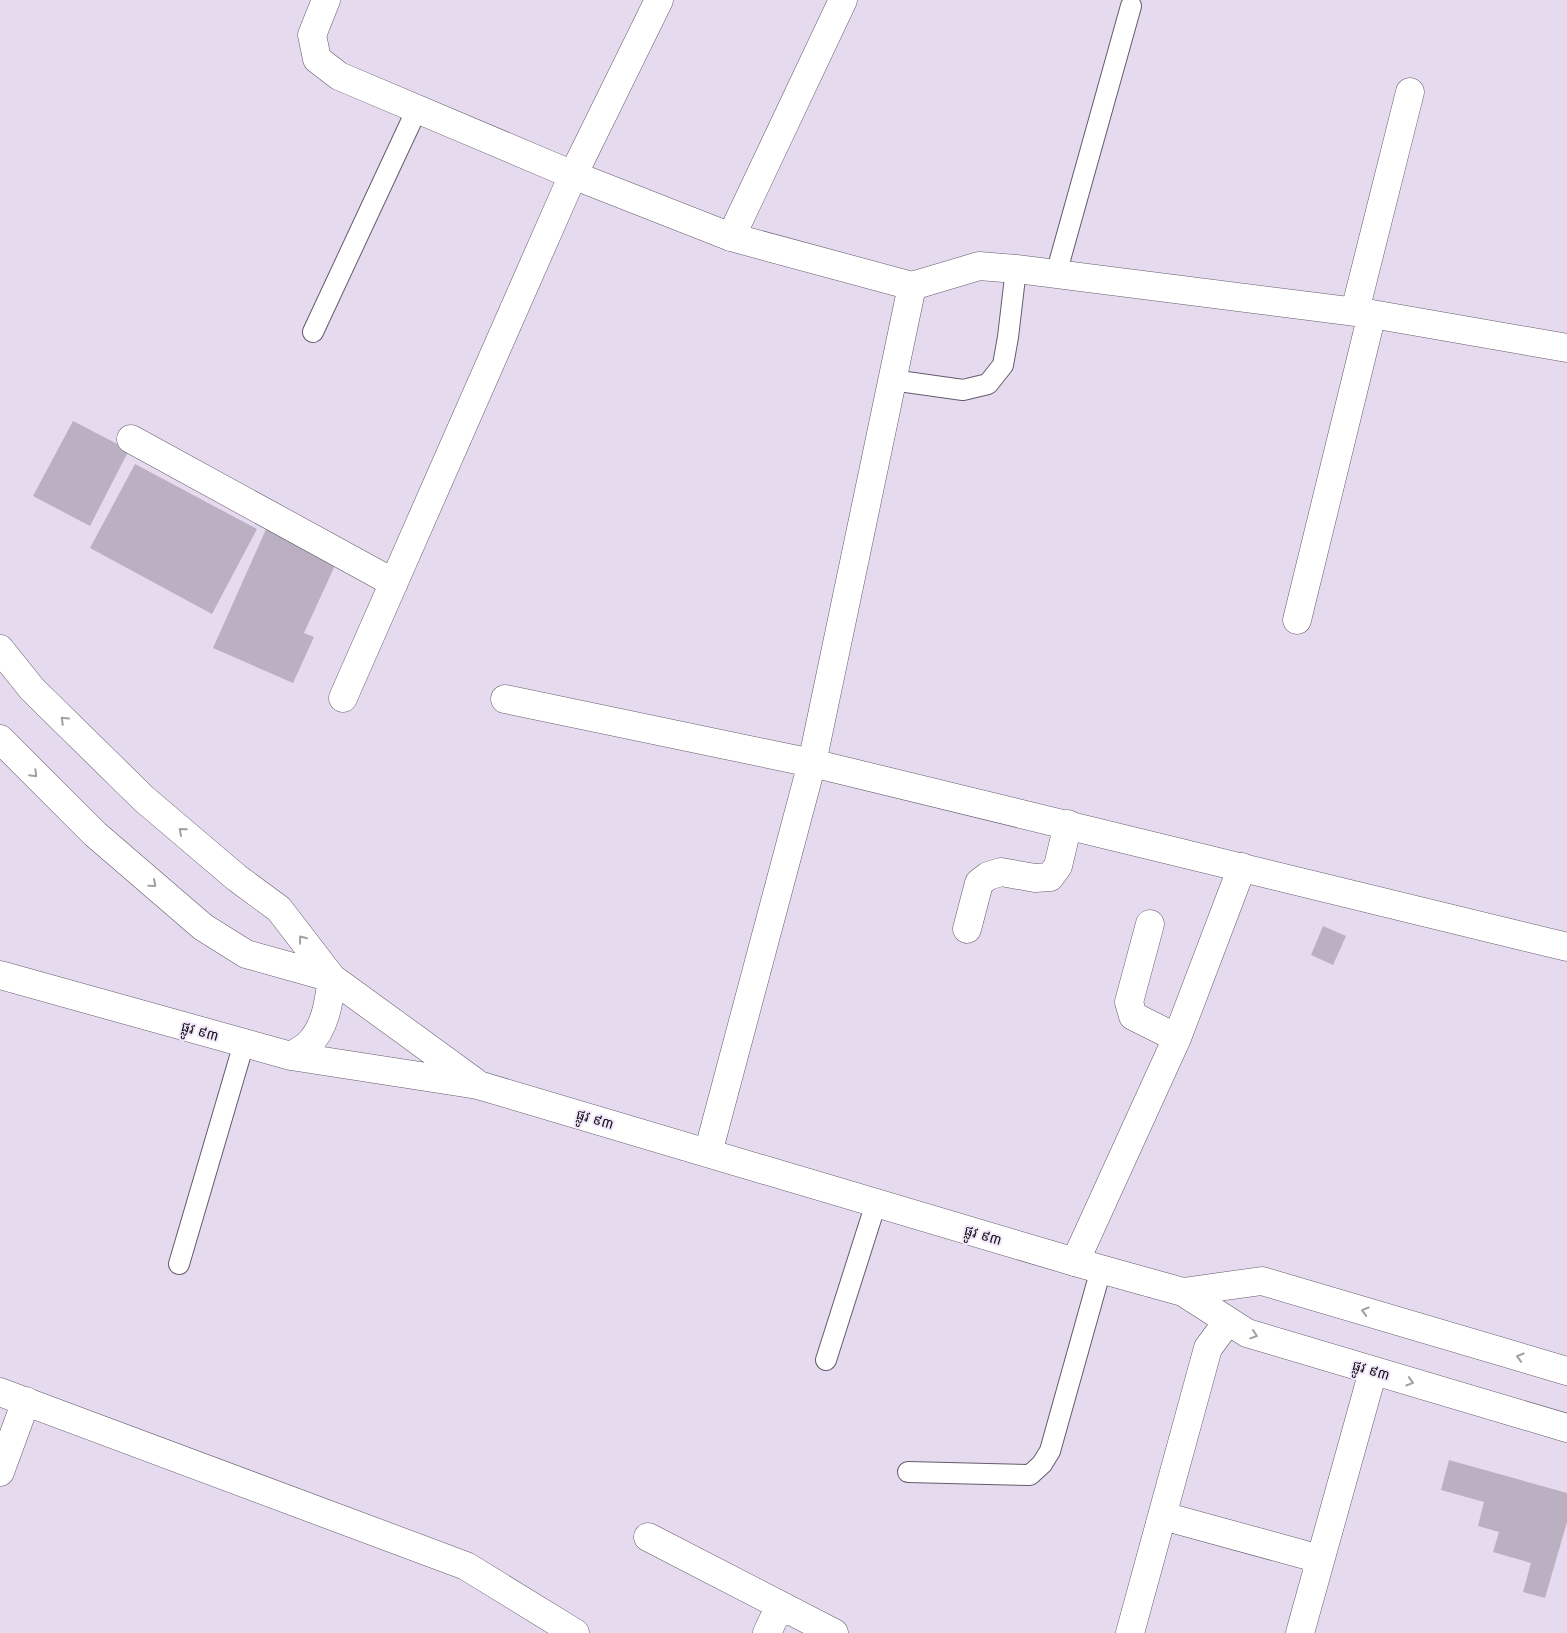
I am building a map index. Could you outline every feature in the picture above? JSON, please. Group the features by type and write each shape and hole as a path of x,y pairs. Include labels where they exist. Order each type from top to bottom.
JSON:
{"street":[{"path":"326,0 312,35 317,59 339,76 573,175 731,237 912,286 979,266 1016,269 1363,312 1567,348"},
{"path":"343,698 573,175 659,0"},
{"path":"731,237 843,0"},
{"path":"1297,620 1410,92"},
{"path":"708,1153 812,763 912,286"},
{"path":"131,439 394,583"},
{"path":"0,649 32,689 144,799 237,878 279,909 332,978 478,1084"},
{"path":"505,699 812,763 1567,947"},
{"path":"0,739 95,834 203,927 246,954 332,978"},
{"path":"967,929 979,883 988,876 1001,872 1034,878 1050,877 1058,866 1068,824"},
{"path":"1088,1266 1242,867"},
{"path":"1150,924 1129,1002 1132,1016 1177,1038"},
{"name":"ផ្លូវ ៩៣","path":"0,975 291,1056 478,1084 1088,1266 1183,1292 1247,1333 1567,1428"},
{"path":"291,1056 308,1045 322,1024 329,1004 332,978"},
{"name":"ផ្លូវ ៩៣","path":"1183,1292 1262,1281 1567,1371"},
{"path":"1130,1633 1208,1348 1228,1321"},
{"path":"1300,1633 1373,1370"},
{"path":"0,1392 466,1566 575,1633"},
{"path":"0,1472 26,1401"},
{"path":"1163,1516 1320,1559"},
{"path":"648,1537 834,1633"},
{"path":"767,1633 780,1605"}],"lane":[{"path":"1056,274 1131,6"},
{"path":"313,332 417,109"},
{"path":"892,380 963,390 988,384 1003,365 1016,269"},
{"path":"179,1264 244,1043"},
{"path":"826,1360 876,1203"},
{"path":"908,1472 1030,1475 1042,1464 1050,1451 1088,1266"}],"building":[{"path":"73,421 129,450 90,526 33,496"},
{"path":"135,464 257,529 212,614 90,548"},
{"path":"267,527 338,559 304,633 314,637 293,683 213,648"},
{"path":"1323,926 1346,936 1333,965 1311,955"},
{"path":"1449,1460 1567,1493 1567,1522 1545,1598 1523,1592 1531,1563 1493,1552 1499,1532 1478,1526 1484,1502 1441,1490"}]}
